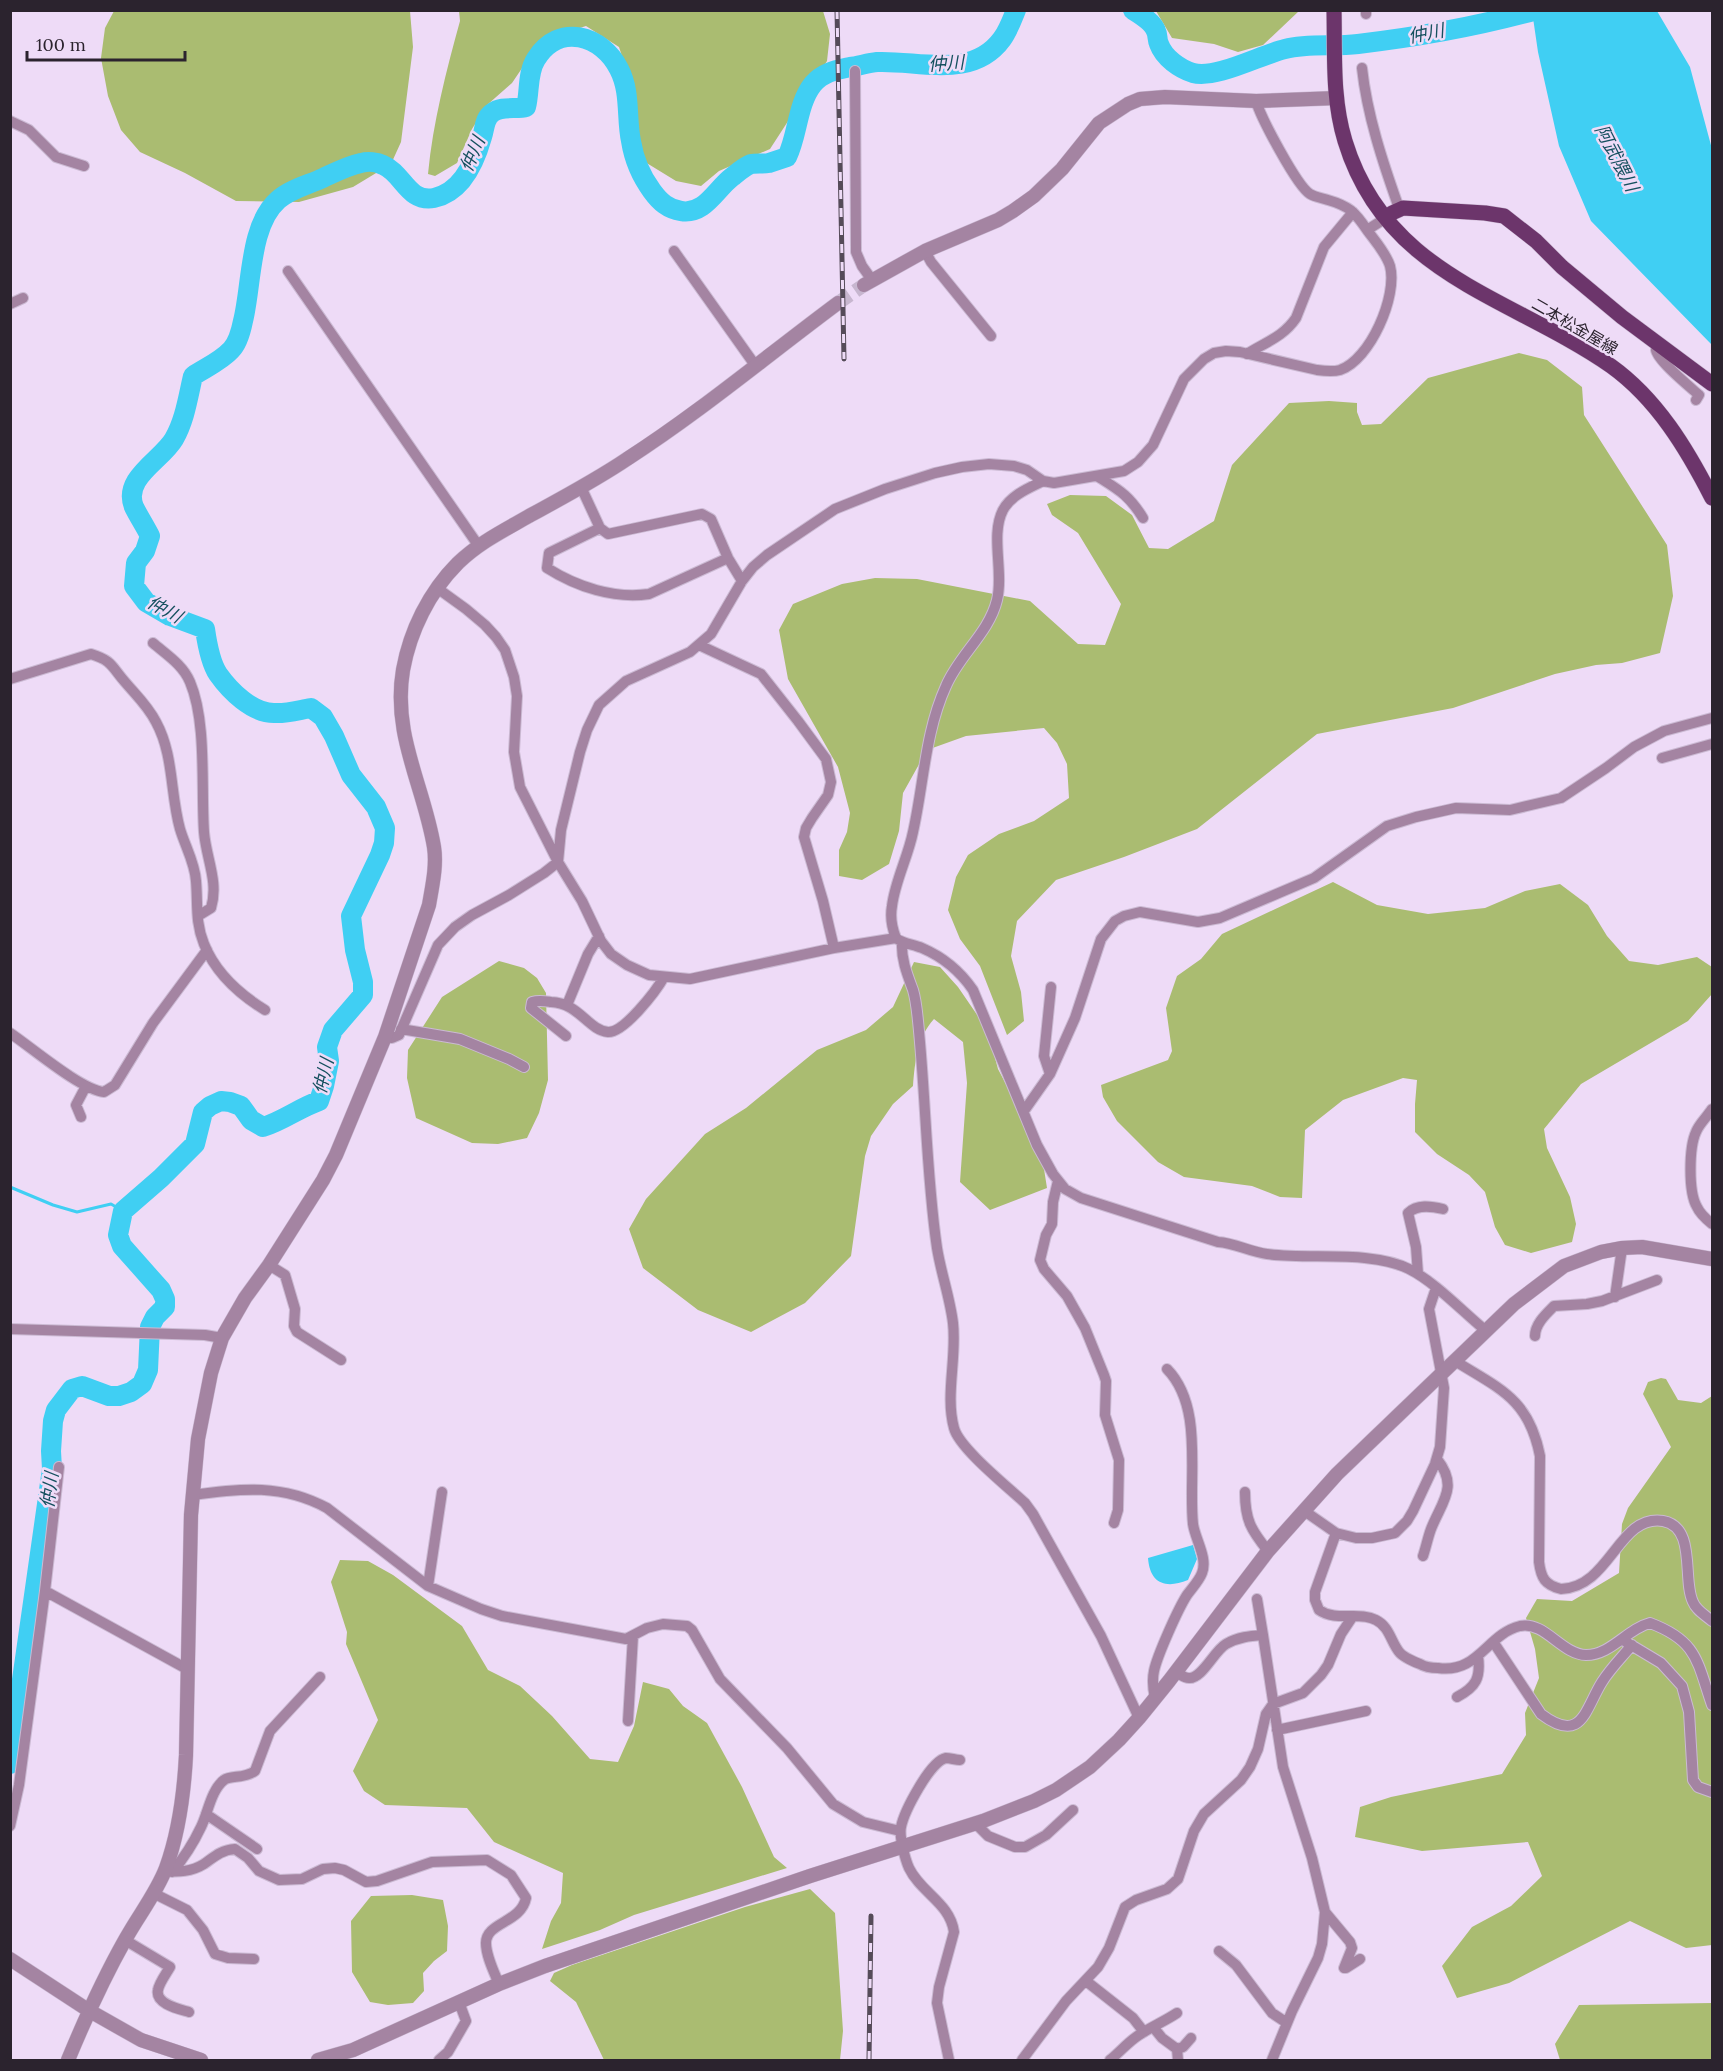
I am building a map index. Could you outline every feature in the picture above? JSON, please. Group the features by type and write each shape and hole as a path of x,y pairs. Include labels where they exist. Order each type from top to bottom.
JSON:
{"main road":[{"name":"二本松金屋線","path":"1334,10 1340,120 1346,143 1372,199 1386,218 1418,251 1448,274 1502,306 1536,321 1611,366 1632,383 1649,400 1684,447 1713,498"},
{"name":"二本松金屋線","path":"1399,208 1504,216 1536,241 1562,267 1605,303 1713,384"},
{"path":"1386,218 1399,208"}],"street":[{"path":"1362,68 1371,116 1399,208"},
{"path":"855,71 856,252 868,283 925,251 998,220 1035,196 1062,169 1099,123 1140,99 1179,97 1256,101 1337,98"},
{"path":"385,1037 396,1037 401,1029 438,945 443,939 472,915 509,895 558,862 561,830 580,752 599,705 626,681 690,652 699,645 711,634 742,581 767,555 817,520 835,509 885,489 935,473 989,464 1021,468 1043,481 1060,483 1124,471 1144,457 1158,436 1170,405 1184,379 1204,359 1221,352 1247,354 1326,371 1341,370 1353,362 1382,322 1391,296 1390,266 1353,212 1344,205 1308,193 1266,125 1256,101"},
{"path":"10,121 29,130 56,157 84,166"},
{"path":"1247,354 1290,328 1324,247 1353,212"},
{"path":"1367,230 1386,218"},
{"path":"674,251 755,364"},
{"path":"925,251 931,262 991,336"},
{"path":"288,271 478,545"},
{"path":"10,304 23,298"},
{"path":"169,1871 184,1793 189,1549 198,1439 211,1373 222,1338 245,1298 269,1265 332,1163 385,1037 426,914 433,885 434,849 404,737 400,703 408,646 423,611 438,588 456,565 478,545 581,487 660,438 838,303"},
{"path":"1658,344 1656,351 1658,358 1699,395 1696,400"},
{"path":"1097,476 1125,493 1143,518"},
{"path":"1043,481 1016,495 1004,508 999,522 1000,580 997,602 983,629 947,683 934,716 913,834 892,905 892,924 899,940 904,966 914,993 937,1248 953,1324 955,1357 951,1394 954,1429 963,1443 1025,1503 1040,1524 1101,1636 1139,1718"},
{"path":"581,487 600,528 608,534 702,514 711,519 728,558 742,581"},
{"path":"600,528 549,553 547,568 564,578 620,596 649,594 728,558"},
{"path":"438,588 485,625 505,650 514,676 517,696 514,752 520,787 558,862 582,901 598,936 611,954 627,965 649,975 690,979 834,948 899,940 919,947 946,961 968,982 978,1000 1037,1145 1065,1189 1081,1198 1218,1242 1226,1242 1266,1254 1374,1260 1398,1265 1418,1274 1485,1330"},
{"path":"153,643 187,675 197,700 204,835 213,873 214,890 211,908 198,916"},
{"path":"699,645 761,674 826,759 831,782 828,795 806,828 804,837 834,948"},
{"path":"10,679 91,654 113,664 145,705 156,721 169,759 180,829 196,881 195,901 199,930 207,950 227,982 265,1010"},
{"path":"1024,1112 1050,1074 1075,1018 1101,939 1115,921 1140,912 1198,922 1220,918 1314,878 1387,826 1456,808 1510,810 1561,798 1634,747 1664,731 1713,718"},
{"path":"1662,758 1713,744"},
{"path":"567,1005 598,936"},
{"path":"10,1033 86,1086 104,1092 115,1085 153,1023 207,950"},
{"path":"566,1036 531,1008 532,1002 571,1006 603,1030 613,1031 629,1019 656,990 664,977"},
{"path":"1050,1074 1044,1056 1051,987"},
{"path":"401,1029 460,1039 524,1067"},
{"path":"81,1117 76,1105 86,1086"},
{"path":"1713,1109 1696,1130 1692,1140 1691,1179 1697,1207 1713,1224"},
{"path":"1058,1181 1053,1202 1052,1224 1041,1251 1040,1260 1044,1269 1067,1296 1079,1317 1095,1350 1106,1381 1105,1415 1119,1460 1118,1510 1114,1523"},
{"path":"1418,1274 1416,1247 1408,1213 1414,1208 1427,1206 1443,1209"},
{"path":"318,2061 353,2050 499,1984 545,1966 975,1823 1034,1801 1056,1790 1090,1767 1139,1718 1268,1551 1303,1510 1337,1474 1514,1304 1564,1266 1592,1255 1622,1248 1642,1247 1713,1259"},
{"path":"1615,1297 1622,1248"},
{"path":"269,1265 285,1275 295,1309 294,1326 297,1332 341,1360"},
{"path":"1535,1335 1540,1322 1554,1306 1587,1304 1615,1297 1657,1280"},
{"path":"1303,1510 1336,1533 1356,1538 1372,1538 1395,1533 1413,1511 1437,1459 1444,1410 1443,1374 1429,1309 1436,1288"},
{"path":"10,1329 205,1335 222,1338"},
{"path":"1455,1361 1504,1391 1515,1401 1523,1412 1536,1440 1540,1456 1539,1562 1544,1582 1561,1589 1587,1582 1602,1569 1635,1528 1646,1522 1662,1521 1675,1526 1680,1534 1687,1556 1691,1599 1696,1608 1713,1621"},
{"path":"1155,1698 1153,1689 1155,1668 1180,1607 1202,1572 1204,1564 1193,1523 1191,1441 1184,1396 1167,1369"},
{"path":"1423,1556 1431,1528 1447,1494 1446,1473 1437,1459"},
{"path":"10,1826 17,1795 45,1591 59,1467"},
{"path":"194,1495 234,1489 271,1490 309,1498 327,1508 428,1586 502,1616 626,1639 663,1624 687,1626 692,1630 720,1679 787,1748 833,1804 863,1822 900,1831"},
{"path":"428,1586 442,1492"},
{"path":"1245,1492 1245,1510 1250,1528 1268,1551"},
{"path":"1336,1533 1315,1592 1319,1610 1324,1613 1371,1618 1383,1624 1400,1653 1421,1665 1450,1670 1462,1667 1510,1630 1527,1626 1537,1629 1569,1650 1585,1655 1627,1642"},
{"path":"45,1591 187,1669"},
{"path":"1257,1599 1284,1767 1312,1858 1325,1912 1322,1944 1318,1958 1272,2061"},
{"path":"1022,2061 1066,2001 1098,1967 1109,1948 1125,1907 1136,1899 1167,1889 1178,1879 1194,1831 1204,1814 1241,1780 1250,1767 1258,1749 1266,1713 1274,1704 1303,1694 1321,1675 1328,1665 1341,1634 1353,1616"},
{"path":"1494,1643 1541,1714 1557,1725 1575,1724 1581,1721 1627,1642 1639,1626 1650,1623 1682,1640 1694,1653 1713,1705"},
{"path":"1176,1672 1189,1678 1194,1677 1225,1644 1238,1639 1263,1635"},
{"path":"628,1721 633,1636"},
{"path":"1627,1642 1661,1663 1682,1686 1691,1722 1693,1780 1698,1787 1713,1792"},
{"path":"1457,1697 1472,1688 1479,1673 1478,1656"},
{"path":"68,2061 88,2010 125,1940 153,1893 169,1871 186,1856 211,1801 223,1781 243,1777 255,1771 270,1731 320,1677"},
{"path":"1277,1730 1366,1711"},
{"path":"949,2061 937,2003 954,1932 953,1923 949,1914 916,1880 910,1869 900,1831 914,1797 932,1768 946,1758 960,1760"},
{"path":"975,1823 988,1836 1015,1847 1025,1847 1046,1835 1073,1810"},
{"path":"206,1814 256,1849"},
{"path":"169,1871 182,1872 196,1868 222,1851 235,1849 248,1858 260,1871 279,1880 302,1879 323,1869 334,1868 344,1870 366,1882 377,1881 432,1862 487,1860 511,1875 526,1898 525,1905 516,1915 488,1934 487,1950 499,1984"},
{"path":"153,1893 187,1910 203,1930 215,1954 228,1959 254,1959"},
{"path":"1325,1912 1350,1942 1352,1948 1344,1968 1360,1959"},
{"path":"125,1940 170,1967 158,1990 159,1997 167,2004 189,2012"},
{"path":"1219,1951 1236,1965 1272,2013 1287,2023"},
{"path":"10,1959 88,2010 141,2040 201,2061"},
{"path":"1086,1981 1133,2019 1162,2038 1177,2055 1191,2038"},
{"path":"439,2061 448,2052 465,2021 459,2002"},
{"path":"1110,2061 1124,2045 1177,2013"}],"green space":[{"path":"114,11 410,11 413,47 401,142 391,164 353,187 299,202 236,201 140,152 121,130 108,96 101,58 105,28"},
{"path":"459,11 823,11 830,34 827,61 770,149 719,171 701,186 676,181 645,162 633,139 634,92 619,47 586,26 541,40 512,83 487,105 472,129 457,163 435,176 428,174 430,155 441,97 460,21"},
{"path":"1156,11 1299,11 1263,45 1238,52 1214,44 1172,38"},
{"path":"1519,353 1547,360 1582,387 1584,415 1667,545 1673,596 1660,653 1622,663 1596,665 1555,674 1453,708 1317,734 1197,829 1056,880 1017,921 1011,956 1021,992 1024,1021 1007,1035 980,966 960,939 948,910 956,877 968,855 999,834 1034,821 1069,798 1067,764 1057,743 1044,728 966,736 927,750 903,793 899,831 889,864 862,880 839,876 839,850 847,832 850,813 838,767 788,679 779,630 793,604 842,584 875,578 917,579 1030,601 1078,644 1105,645 1121,604 1078,533 1052,515 1047,504 1070,495 1106,496 1132,515 1149,548 1168,549 1214,521 1232,465 1289,403 1329,401 1357,403 1357,412 1362,425 1381,424 1428,378"},
{"path":"1333,882 1377,905 1428,914 1485,908 1525,891 1560,884 1588,905 1607,936 1629,961 1658,965 1697,957 1712,967 1712,994 1688,1021 1581,1084 1544,1129 1547,1148 1570,1197 1576,1224 1572,1242 1531,1253 1505,1245 1495,1227 1485,1192 1469,1175 1437,1154 1415,1132 1417,1080 1403,1078 1343,1100 1305,1130 1302,1198 1280,1197 1252,1186 1184,1177 1158,1162 1117,1121 1103,1097 1101,1085 1168,1060 1172,1051 1166,1008 1177,976 1201,959 1222,934"},
{"path":"499,961 524,968 537,978 546,993 548,1080 539,1113 527,1138 498,1144 472,1143 416,1118 407,1078 408,1050 442,997"},
{"path":"914,962 940,967 958,987 982,1022 998,1069 1025,1121 1044,1169 1047,1188 990,1210 960,1182 967,1083 963,1042 934,1019 920,1042 913,1086 893,1104 871,1136 865,1156 851,1256 805,1303 751,1332 698,1310 643,1268 629,1229 646,1199 705,1134 746,1108 817,1050 866,1030 893,1007"},
{"path":"1661,1378 1666,1379 1678,1400 1701,1403 1712,1396 1712,1945 1686,1948 1630,1921 1509,1983 1457,1998 1442,1966 1472,1927 1511,1906 1542,1876 1528,1842 1422,1851 1355,1837 1360,1807 1391,1797 1502,1774 1526,1735 1525,1713 1539,1678 1535,1649 1526,1618 1537,1599 1572,1601 1619,1573 1622,1524 1628,1508 1671,1447 1643,1394 1648,1382"},
{"path":"340,1560 368,1561 393,1575 462,1626 488,1670 520,1686 552,1716 590,1759 618,1762 634,1726 643,1682 669,1689 683,1706 707,1723 742,1787 774,1857 787,1868 634,1915 600,1930 542,1949 551,1921 561,1903 563,1873 494,1842 467,1808 385,1805 364,1791 353,1771 378,1720 346,1644 347,1632 331,1582"},
{"path":"810,1889 835,1913 843,2031 840,2060 604,2060 576,2002 550,1981 554,1973 572,1965 745,1907"},
{"path":"412,1895 443,1900 448,1926 447,1951 423,1973 424,1991 413,2003 388,2005 370,2002 352,1972 351,1921 371,1896"},
{"path":"1712,2003 1712,2060 1560,2060 1555,2044 1579,2005"}],"water":[{"name":"阿武隈川","path":"1532,11 1657,11 1690,67 1712,149 1712,345 1591,221 1559,146 1538,52"},
{"path":"1193,1545 1197,1559 1188,1580 1166,1584 1156,1579 1149,1567 1148,1558"}],"waterway":[{"name":"仲川","path":"10,1764 52,1469 53,1421 56,1410 72,1389 82,1386 109,1396 119,1396 131,1392 142,1384 148,1370 150,1327 155,1317 165,1307 165,1299 161,1290 122,1246 118,1235 123,1211 195,1144 203,1112 210,1106 221,1101 241,1106 251,1120 263,1127 319,1101 329,1061 327,1047 333,1030 363,995 363,982 355,950 351,916 384,843 385,828 376,807 351,775 323,717 311,708 288,712 266,712 242,700 215,669 205,629 170,616 146,602 134,586 136,563 145,551 150,536 134,507 132,497 134,487 138,478 168,447 178,432 193,376 223,358 237,340 246,307 257,240 269,211 278,200 294,190 346,167 367,162 378,163 390,169 418,196 434,198 444,195 460,183 466,175 479,147 489,115 500,109 526,107 533,64 545,47 556,40 568,37 580,37 591,41 602,48 619,69 627,96 634,155 641,174 652,191 672,209 681,211 697,209 710,200 726,182 746,166 769,163 787,157 804,101 813,84 821,77 840,69 877,62 944,65 976,60 990,52 1002,39 1016,10"},
{"name":"仲川","path":"1133,10 1152,25 1157,33 1161,49 1169,58 1188,71 1203,74 1226,70 1294,47 1349,45 1403,38 1471,26 1537,10"},
{"path":"10,1187 53,1205 77,1212 111,1204 123,1211"}],"tunnel":[{"path":"838,303 864,285"}],"railway":[{"path":"837,10 844,359"},
{"path":"869,2060 871,1916"}]}
